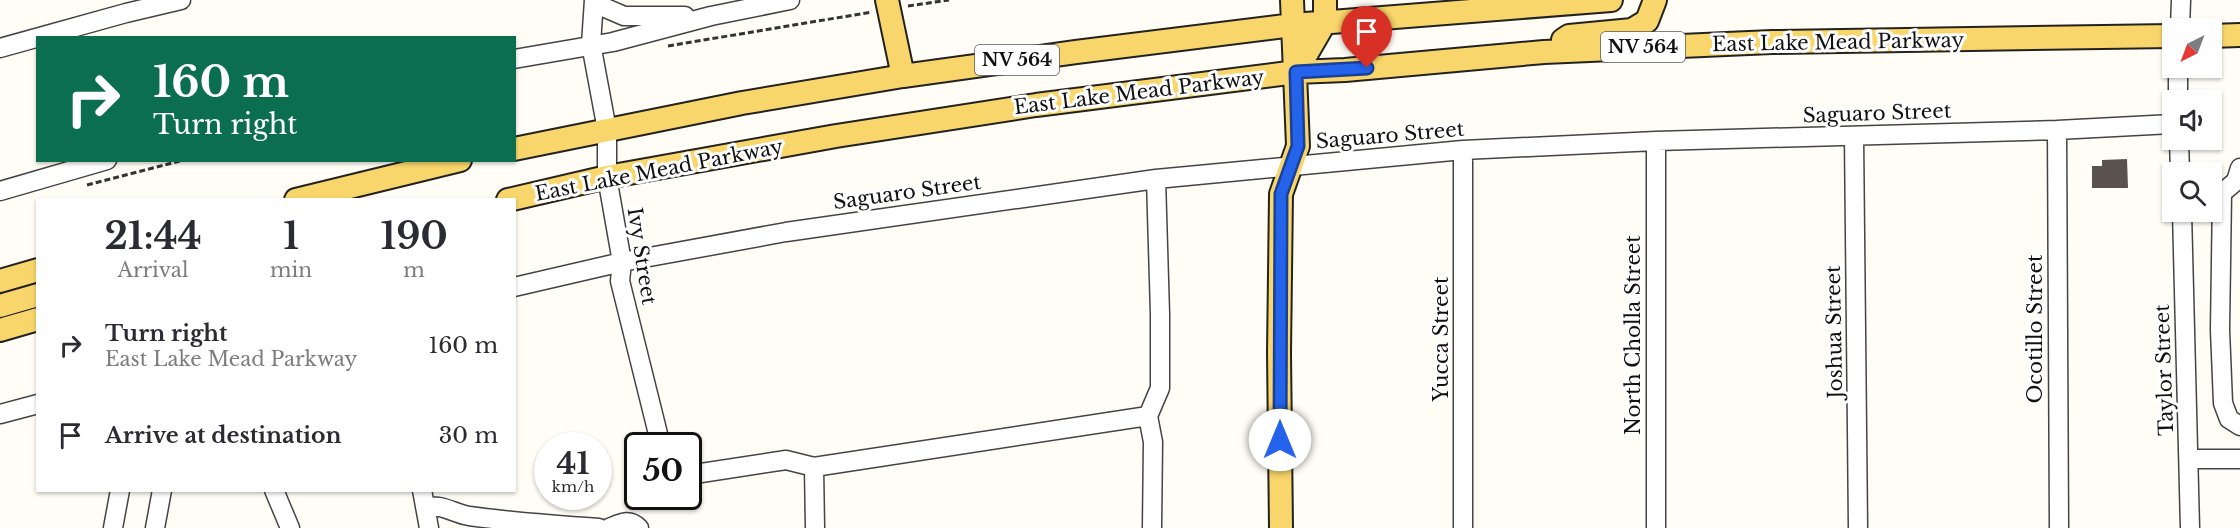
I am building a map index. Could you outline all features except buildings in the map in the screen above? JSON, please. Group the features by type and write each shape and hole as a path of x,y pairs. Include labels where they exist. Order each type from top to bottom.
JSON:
{"main road":[{"path":"1281,528 1279,353 1281,194 1298,146 1292,0"},
{"name":"NV 564","path":"516,149 742,103 903,76 1293,25 1325,11 1611,0"},
{"path":"1544,52 1569,36 1632,30 1647,21 1655,0"},
{"path":"880,6 903,76"},
{"path":"1296,72 1325,11"},
{"path":"2222,36 2240,35"},
{"name":"East Lake Mead Parkway","path":"516,198 607,177 836,136 1024,106 1296,72 1345,70 1544,52 1772,42 2162,36"},
{"path":"302,198 452,162"},
{"path":"0,281 36,271"},
{"path":"0,306 36,296"},
{"path":"0,330 36,321"}],"street":[{"path":"0,48 124,6 181,0"},
{"path":"516,59 613,42 711,16 790,0"},
{"path":"2180,18 2181,0"},
{"path":"594,1 624,16 711,16"},
{"name":"Ivy Street","path":"594,1 591,44 607,130 607,177 622,262 620,281 658,432"},
{"name":"Saguaro Street","path":"516,287 622,262 786,232 1156,179 1463,150 1656,141 2057,130 2162,125"},
{"name":"Ocotillo Street","path":"2057,130 2059,528"},
{"name":"Joshua Street","path":"1854,136 1858,528"},
{"name":"North Cholla Street","path":"1656,141 1656,528"},
{"name":"Yucca Street","path":"1463,150 1463,528"},
{"path":"0,191 100,162"},
{"path":"2222,190 2236,181 2240,168"},
{"path":"1152,528 1153,442 1148,416 1160,388 1156,179"},
{"name":"Taylor Street","path":"2182,222 2190,528"},
{"path":"2218,222 2223,403 2229,419 2240,426"},
{"path":"0,414 36,405"},
{"path":"702,473 786,460 814,467 1148,416"},
{"path":"2190,459 2240,459"},
{"path":"814,467 815,528"},
{"path":"113,528 120,492"},
{"path":"155,528 162,492"},
{"path":"275,492 290,528"},
{"path":"423,499 429,528"},
{"path":"423,499 465,515 599,528"},
{"path":"609,528 633,522 639,528"}],"path":[{"path":"911,6 949,0"},
{"path":"663,47 880,6"},
{"path":"80,187 176,162"}],"route":[{"path":"1280,440 1281,194 1298,146 1296,72 1367,68"}]}
